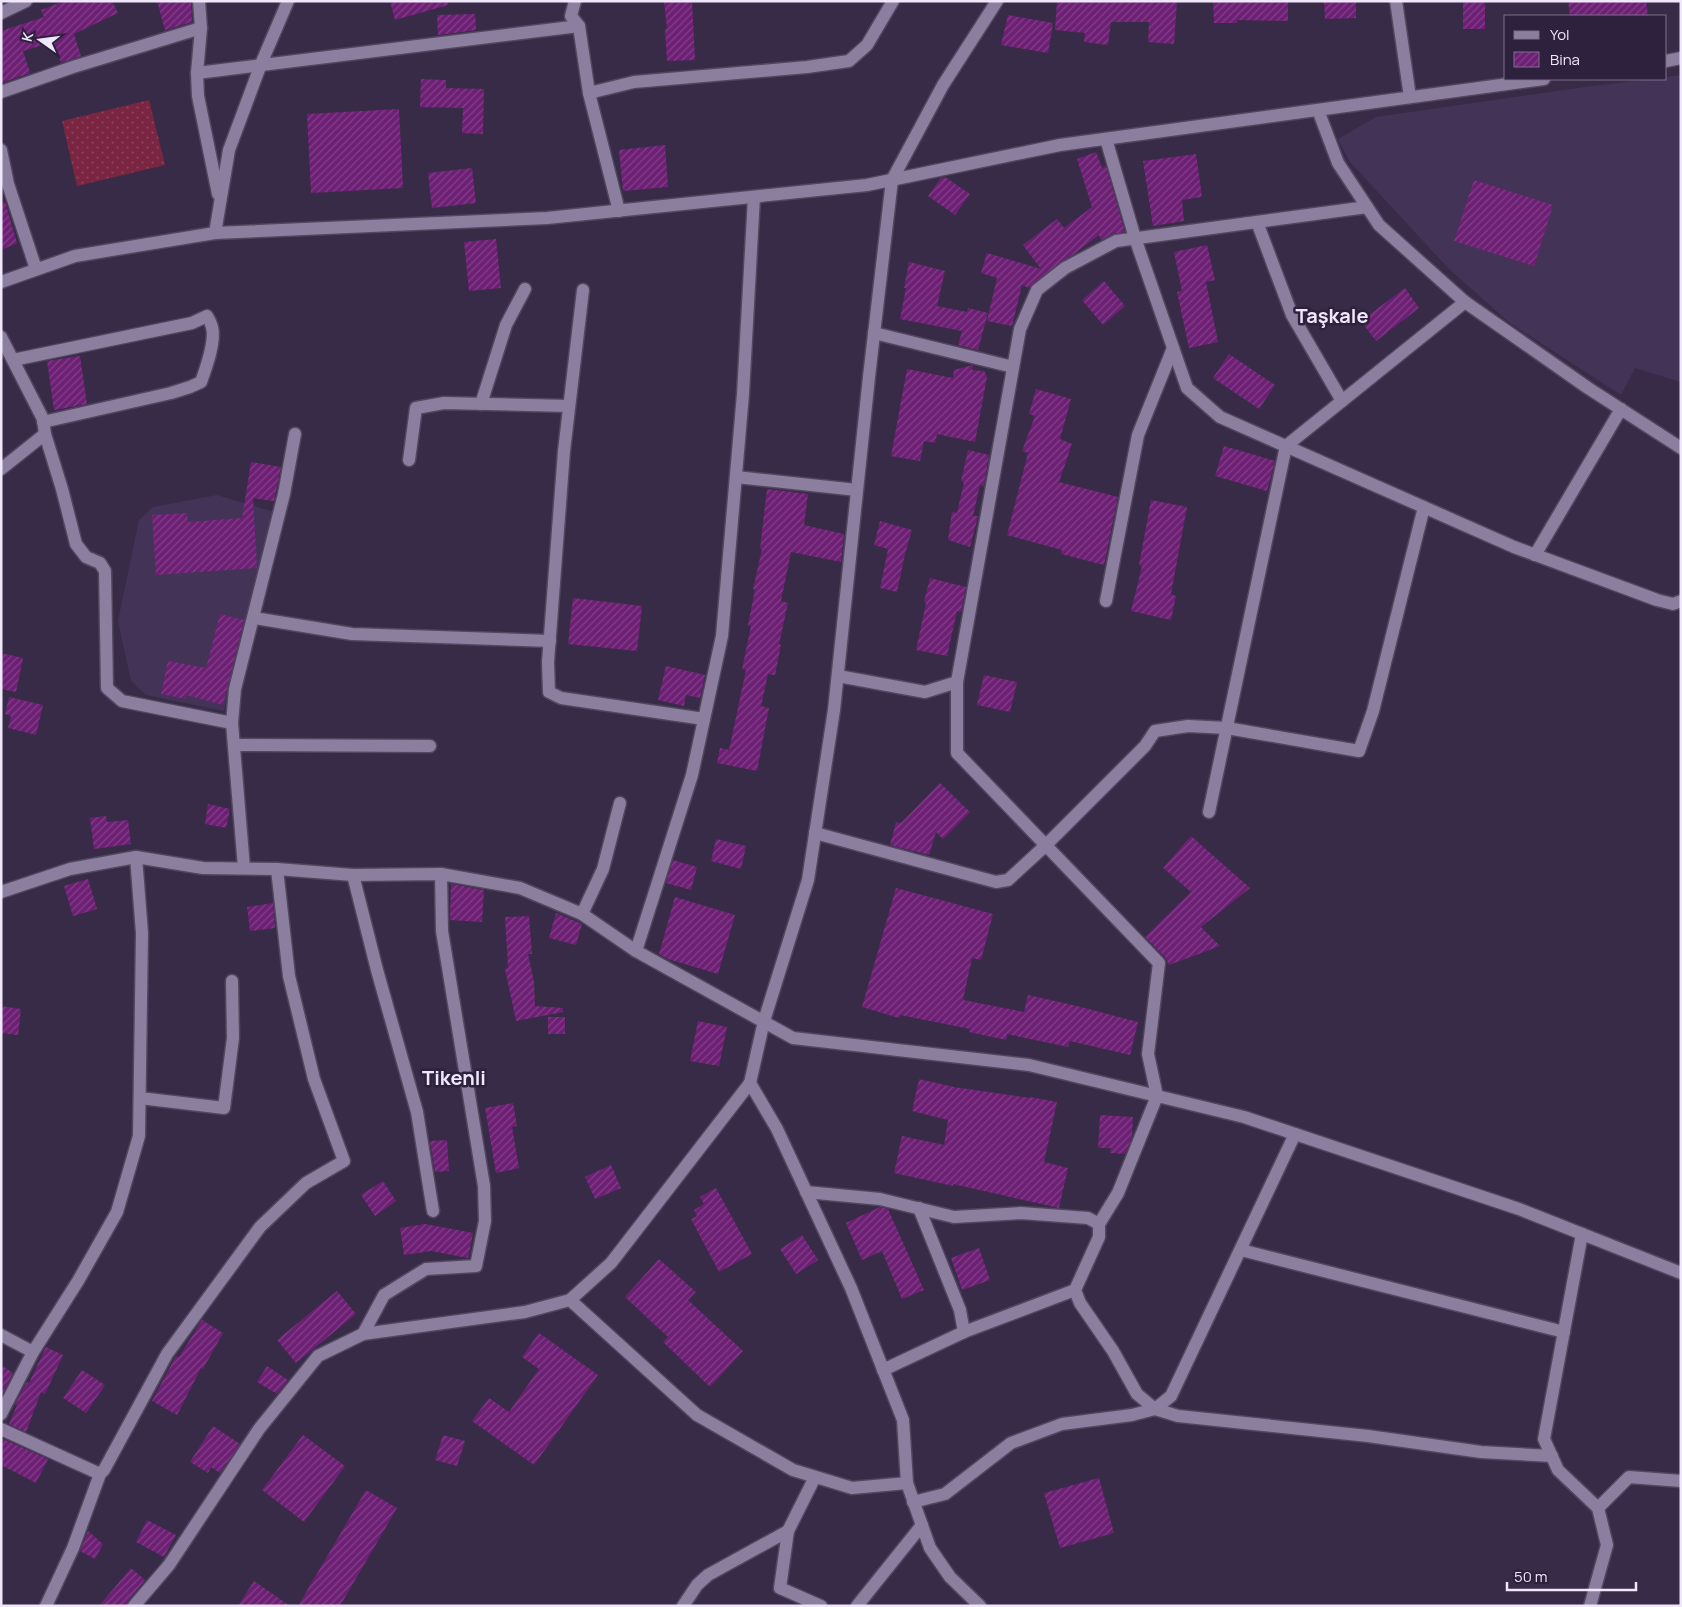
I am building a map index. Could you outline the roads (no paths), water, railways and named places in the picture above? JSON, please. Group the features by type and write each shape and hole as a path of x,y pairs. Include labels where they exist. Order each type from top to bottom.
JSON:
{"street":[{"path":"1,13 26,1"},
{"path":"199,1 201,28 198,96 220,202"},
{"path":"215,233 229,150 260,64 288,1"},
{"path":"575,1 572,16 580,26 589,93 619,211"},
{"path":"589,93 634,82 807,67 849,61 866,45 893,1"},
{"path":"134,1606 169,1565 259,1429 318,1356 363,1334 525,1312 570,1300 611,1263 750,1083 764,1021 808,880 834,710 892,180 943,85 997,1"},
{"path":"1396,1 1410,97"},
{"path":"198,72 580,26"},
{"path":"1,92 73,67 201,28"},
{"path":"1667,61 1681,58"},
{"path":"1,282 75,256 215,233 547,218 867,185 1060,145 1537,80"},
{"path":"1318,110 1338,163 1379,225 1465,302 1681,448"},
{"path":"1106,139 1135,238 1187,388 1220,417 1535,555 1657,600 1673,604 1681,601"},
{"path":"1,150 8,184 36,269"},
{"path":"636,952 692,776 722,636 743,394 754,197"},
{"path":"1367,207 1116,241 1065,268 1037,290 1020,329 957,682 957,753 1159,962 1148,1054 1156,1096 1118,1193 1099,1224 1098,1237 1075,1290 1080,1303 1113,1351 1138,1394 1155,1409 1178,1416 1368,1436 1481,1452 1552,1456"},
{"path":"1257,222 1292,315 1342,401"},
{"path":"481,404 506,325 525,289"},
{"path":"583,290 564,451 548,662 550,692 561,698 704,720"},
{"path":"1209,812 1286,446 1465,302"},
{"path":"1,469 44,428 171,393 201,382 212,345 213,329 207,316 192,323 13,360"},
{"path":"874,333 1013,368"},
{"path":"1,337 44,428 76,544 86,557 100,564 105,571 107,688 122,701 232,723"},
{"path":"1106,601 1138,435 1173,348"},
{"path":"409,460 416,408 444,403 569,406"},
{"path":"1535,555 1621,409"},
{"path":"244,868 232,723 236,689 284,494 296,434"},
{"path":"736,477 857,490"},
{"path":"815,833 996,882 1008,880 1045,846 1145,746 1155,731 1188,726 1227,728 1360,751 1373,711 1424,507"},
{"path":"254,618 352,634 550,641"},
{"path":"838,676 925,692 957,682"},
{"path":"234,745 430,746"},
{"path":"582,914 603,869 620,803"},
{"path":"1,1414 33,1352 78,1282 118,1212 139,1136 142,933 136,857"},
{"path":"1,892 70,869 136,857 203,868 277,868 353,875 441,874 520,888 582,914 636,952 794,1038 1028,1065 1244,1117 1519,1209 1681,1273"},
{"path":"46,1606 73,1548 100,1474 104,1470 168,1354 260,1227 306,1183 344,1161 314,1079 289,976 277,868"},
{"path":"363,1334 384,1295 419,1273 426,1269 476,1266 485,1222 484,1186 442,931 441,874"},
{"path":"353,875 376,970 417,1112 433,1211"},
{"path":"140,1098 224,1108 233,1038 232,982"},
{"path":"750,1083 777,1129 851,1288 903,1420 907,1483 930,1548 950,1577 980,1606"},
{"path":"914,1502 946,1494 1012,1443 1062,1424 1132,1415 1155,1409 1172,1396 1295,1134"},
{"path":"806,1192 880,1199 954,1217 1021,1213 1088,1218 1099,1224"},
{"path":"920,1208 960,1310 964,1332"},
{"path":"1582,1234 1544,1439 1558,1470 1598,1508 1607,1545 1590,1606"},
{"path":"1241,1250 1564,1332"},
{"path":"883,1370 964,1332 1075,1290"},
{"path":"570,1300 697,1415 792,1470 852,1488 907,1483"},
{"path":"1,1335 33,1352"},
{"path":"1,1429 100,1474"},
{"path":"815,1477 788,1531 780,1588 821,1606"},
{"path":"1598,1508 1628,1477 1681,1481"},
{"path":"857,1606 922,1525"},
{"path":"683,1606 698,1585 708,1575 788,1531"}],"district":[{"name":"Taşkale","path":"1332,315"},
{"name":"Tikenli","path":"454,1077"}]}
